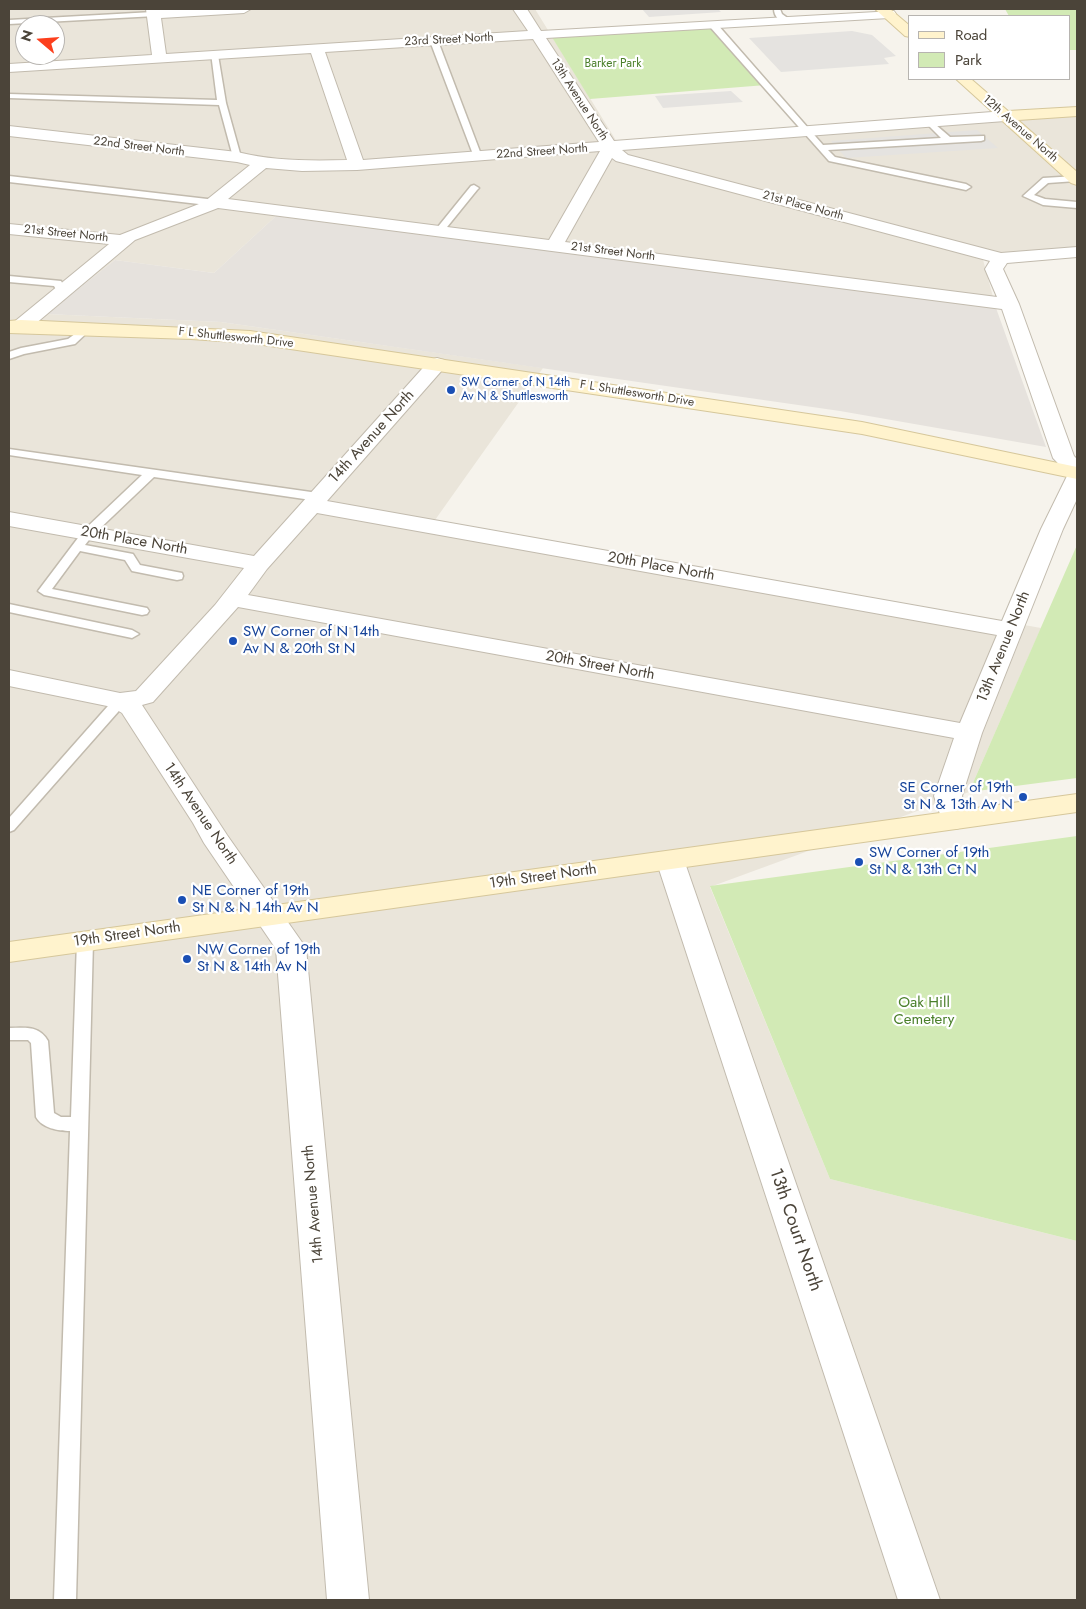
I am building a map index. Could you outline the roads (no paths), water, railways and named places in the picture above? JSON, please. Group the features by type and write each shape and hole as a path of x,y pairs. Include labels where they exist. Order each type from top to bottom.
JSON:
{"street":[{"path":"160,59 153,11 244,9"},
{"name":"13th Avenue North","path":"520,9 610,147 555,245"},
{"path":"885,12 908,31"},
{"name":"23rd Street North","path":"9,68 434,41 714,26 885,12"},
{"path":"317,49 357,165"},
{"name":"12th Avenue North","path":"963,80 1076,179"},
{"name":"22nd Street North","path":"9,131 237,157 262,163 302,166 357,165 1077,111"},
{"name":"21st Place North","path":"610,147 622,158 1001,258"},
{"path":"13,326 62,291 122,240 144,229 202,210 216,203 262,163"},
{"name":"21st Street North","path":"216,203 1010,304"},
{"name":"21st Street North","path":"9,229 122,240"},
{"path":"1077,252 1001,258 994,269 1010,304 1064,458 1077,471"},
{"name":"F L Shuttlesworth Drive","path":"13,326 191,333 250,338 862,428 1077,471"},
{"name":"14th Avenue North","path":"120,701 144,697 224,610 259,564 437,364"},
{"name":"13th Avenue North","path":"956,820 948,796 969,733 1052,529 1077,477"},
{"name":"20th Place North","path":"314,501 1010,630"},
{"name":"20th Place North","path":"9,519 83,540 259,564"},
{"name":"20th Street North","path":"231,599 969,733"},
{"path":"9,678 120,701"},
{"name":"14th Avenue North","path":"120,701 131,708 207,823 214,837 270,915 291,948 348,1600"},
{"name":"19th Street North","path":"9,952 1077,803"},
{"name":"13th Court North","path":"670,860 920,1600"}],"lane":[{"path":"777,9 778,15 786,21"},
{"path":"9,22 153,11"},
{"path":"714,26 805,131 832,159 966,187"},
{"path":"434,41 478,157"},
{"path":"214,55 222,102 237,157"},
{"path":"9,96 222,102"},
{"path":"929,122 948,140"},
{"path":"821,148 981,138"},
{"path":"9,179 216,203"},
{"path":"1076,179 1046,180 1028,196 1044,202 1077,205"},
{"path":"440,230 474,188"},
{"path":"9,279 57,284 62,291"},
{"path":"9,356 21,351 71,342 86,329"},
{"path":"9,452 152,473 314,501"},
{"path":"142,610 44,590 83,540 152,473"},
{"path":"83,540 129,557 136,568 177,576"},
{"path":"9,608 132,634"},
{"path":"9,827 15,811 120,701"},
{"path":"65,1600 85,941"},
{"path":"9,1034 32,1034 39,1041 45,1117 59,1124 79,1124"}],"place":[{"name":"SW Corner of N 14th Av N & Shuttlesworth","path":"451,390"},
{"name":"SW Corner of N 14th Av N & 20th St N","path":"233,641"},
{"name":"SE Corner of 19th St N & 13th Av N","path":"1023,797"},
{"name":"SW Corner of 19th St N & 13th Ct N","path":"859,862"},
{"name":"NE Corner of 19th St N & N 14th Av N","path":"182,900"},
{"name":"NW Corner of 19th St N & 14th Av N","path":"187,959"}],"park label":[{"name":"Barker Park","path":"613,64"},
{"name":"Oak Hill Cemetery","path":"924,1012"}]}
